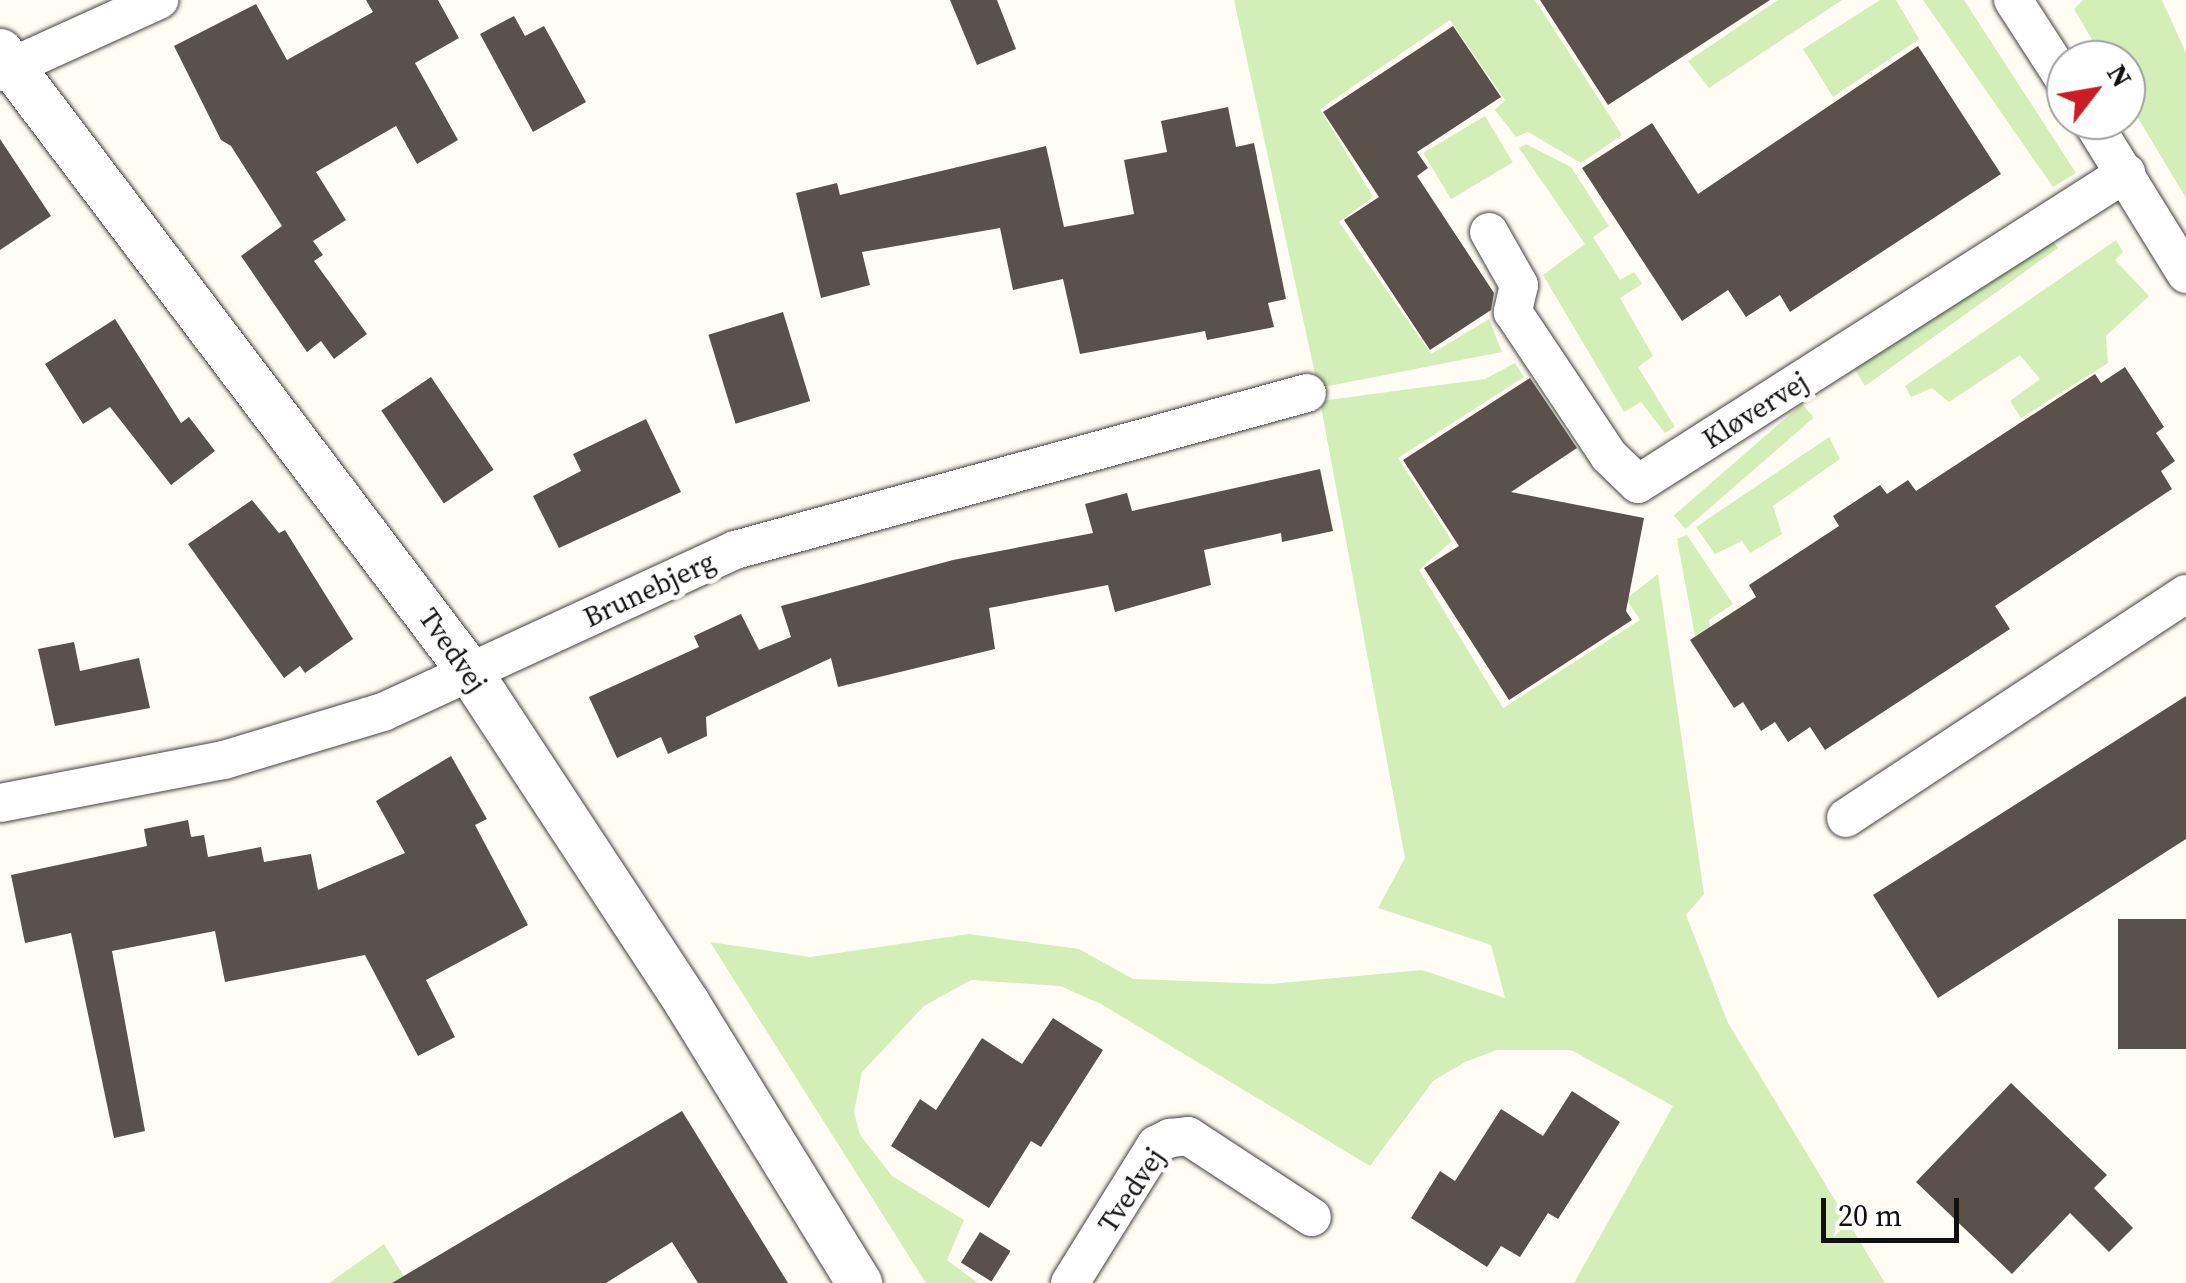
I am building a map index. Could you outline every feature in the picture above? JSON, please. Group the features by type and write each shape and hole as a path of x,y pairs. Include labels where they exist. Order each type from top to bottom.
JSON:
{"street":[{"path":"4,63 159,0"},
{"path":"2013,0 2046,51"},
{"name":"Tvedvej","path":"4,63 469,671 688,1003 859,1283"},
{"path":"2104,140 2186,274"},
{"name":"Kløvervej","path":"1490,232 1519,286 1512,312 1609,456 1638,484 2126,173"},
{"name":"Brunebjerg","path":"0,803 224,760 383,712 735,550 875,506 1028,472 1307,393"},
{"path":"1846,818 2180,610"},
{"name":"Tvedvej","path":"1070,1283 1156,1145 1170,1138 1188,1136 1312,1218"}],"green space":[{"path":"1234,0 1535,0 1622,135 1581,163 1528,132 1516,137 1495,110 1505,100 1450,20 1320,109 1373,197 1339,222 1431,354 1489,319 1502,352 1318,388"},
{"path":"1778,0 1842,0 1709,88 1688,61"},
{"path":"1880,0 1896,0 1919,39 1833,97 1803,49"},
{"path":"1923,0 1964,0 2046,127 2046,140 2055,140 2076,173 2053,187"},
{"path":"2083,0 2162,0 2186,53 2186,198 2146,131 2146,40 2092,40 2074,9"},
{"path":"1485,116 1513,162 1451,199 1423,153"},
{"path":"1526,144 1571,167 1609,226 1593,237 1620,280 1634,272 1642,284 1620,298 1653,356 1638,367 1675,427 1665,433 1641,402 1624,412 1543,275 1585,244 1519,148"},
{"path":"2052,240 2058,248 1865,386 1854,368"},
{"path":"2116,240 2123,252 2115,260 2149,296 2106,336 2108,363 2021,418 2010,401 2040,379 2020,355 1949,402 1932,388 1911,397 1905,386"},
{"path":"1515,363 1524,377 1398,458 1452,541 1419,570 1503,708 1640,620 1626,599 1658,574 1704,894 1686,915 1728,1023 1885,1283 1574,1283 1673,1106 1571,1050 1497,1050 1465,1062 1433,1081 1370,1166 1101,1004 1060,986 971,980 924,1006 862,1072 854,1112 860,1135 892,1176 964,1220 947,1260 978,1283 926,1283 710,942 810,957 969,934 1079,949 1133,979 1270,984 1422,970 1505,998 1491,945 1378,908 1405,858 1320,401 1485,379"},
{"path":"1802,404 1814,418 1686,529 1674,516"},
{"path":"1829,437 1840,459 1773,506 1782,534 1750,553 1742,541 1715,554 1696,527"},
{"path":"1687,535 1733,604 1709,620 1711,631 1696,641 1677,539"},
{"path":"384,1244 408,1283 329,1283"}],"building":[{"path":"366,0 438,0 459,38 415,63 458,140 417,164 396,126 316,172 346,220 313,241 323,255 314,261 367,334 334,359 321,341 307,352 241,256 282,226 231,146 221,140 174,46 256,4 287,60 373,12"},
{"path":"950,0 997,0 1016,49 977,65"},
{"path":"1540,0 1770,0 1608,105"},
{"path":"514,16 525,36 544,26 586,102 533,132 480,34"},
{"path":"1453,26 1501,97 1417,152 1428,168 1417,176 1494,293 1491,310 1430,350 1344,220 1379,197 1323,112"},
{"path":"1918,46 2001,174 1790,312 1780,295 1746,317 1728,290 1682,321 1582,168 1652,123 1698,194"},
{"path":"1228,107 1236,147 1254,143 1286,299 1268,303 1274,327 1207,340 1205,331 1080,354 1063,279 1013,290 1000,228 862,252 870,285 821,298 796,193 837,183 840,195 1046,146 1064,227 1134,214 1124,160 1167,152 1161,121"},
{"path":"0,139 51,216 0,250"},
{"path":"783,312 810,401 736,424 708,335"},
{"path":"115,319 181,423 189,417 215,451 171,485 110,407 83,424 45,364"},
{"path":"2125,367 2164,427 2156,433 2175,461 2161,471 2172,489 1995,606 2010,629 1825,750 1810,727 1788,742 1775,722 1761,731 1743,702 1734,708 1690,640 1756,597 1749,585 1839,526 1833,516 1880,485 1887,494 1908,480 1916,491 2095,374 2101,383"},
{"path":"431,377 494,470 444,503 381,411"},
{"path":"1530,378 1577,448 1511,492 1644,518 1626,611 1632,620 1509,700 1424,568 1459,546 1403,460"},
{"path":"646,419 681,492 559,548 533,496 581,471 573,454"},
{"path":"1320,469 1333,531 1282,542 1281,533 1204,550 1211,585 1115,612 1108,585 989,608 995,649 838,687 831,658 706,717 707,736 668,754 661,737 617,758 589,697 699,647 694,636 741,614 759,650 791,637 781,606 953,560 1093,533 1085,504 1127,493 1132,511"},
{"path":"252,500 279,533 285,530 353,639 305,673 300,666 284,678 188,544"},
{"path":"74,642 80,671 139,658 150,708 55,726 38,649"},
{"path":"2186,696 2186,839 1938,998 1873,895"},
{"path":"451,756 487,819 475,825 528,925 426,980 455,1037 418,1056 365,955 225,982 215,931 112,951 145,1131 114,1138 71,933 25,943 11,875 147,846 144,829 188,820 191,837 204,835 208,857 261,847 264,862 311,854 318,890 405,853 376,801"},
{"path":"2118,919 2186,919 2186,1049 2118,1049"},
{"path":"1053,1018 1103,1050 1041,1147 1031,1141 989,1208 891,1146 920,1099 936,1110 982,1038 1022,1064"},
{"path":"2011,1083 2107,1175 2094,1188 2133,1228 2109,1252 2070,1213 2012,1274 1916,1182"},
{"path":"1572,1091 1620,1122 1558,1219 1548,1213 1520,1257 1501,1246 1487,1267 1411,1218 1440,1171 1455,1181 1501,1109 1543,1136"},
{"path":"682,1111 788,1283 698,1283 672,1242 606,1283 392,1283"},
{"path":"980,1232 1011,1251 991,1282 961,1263"}]}
